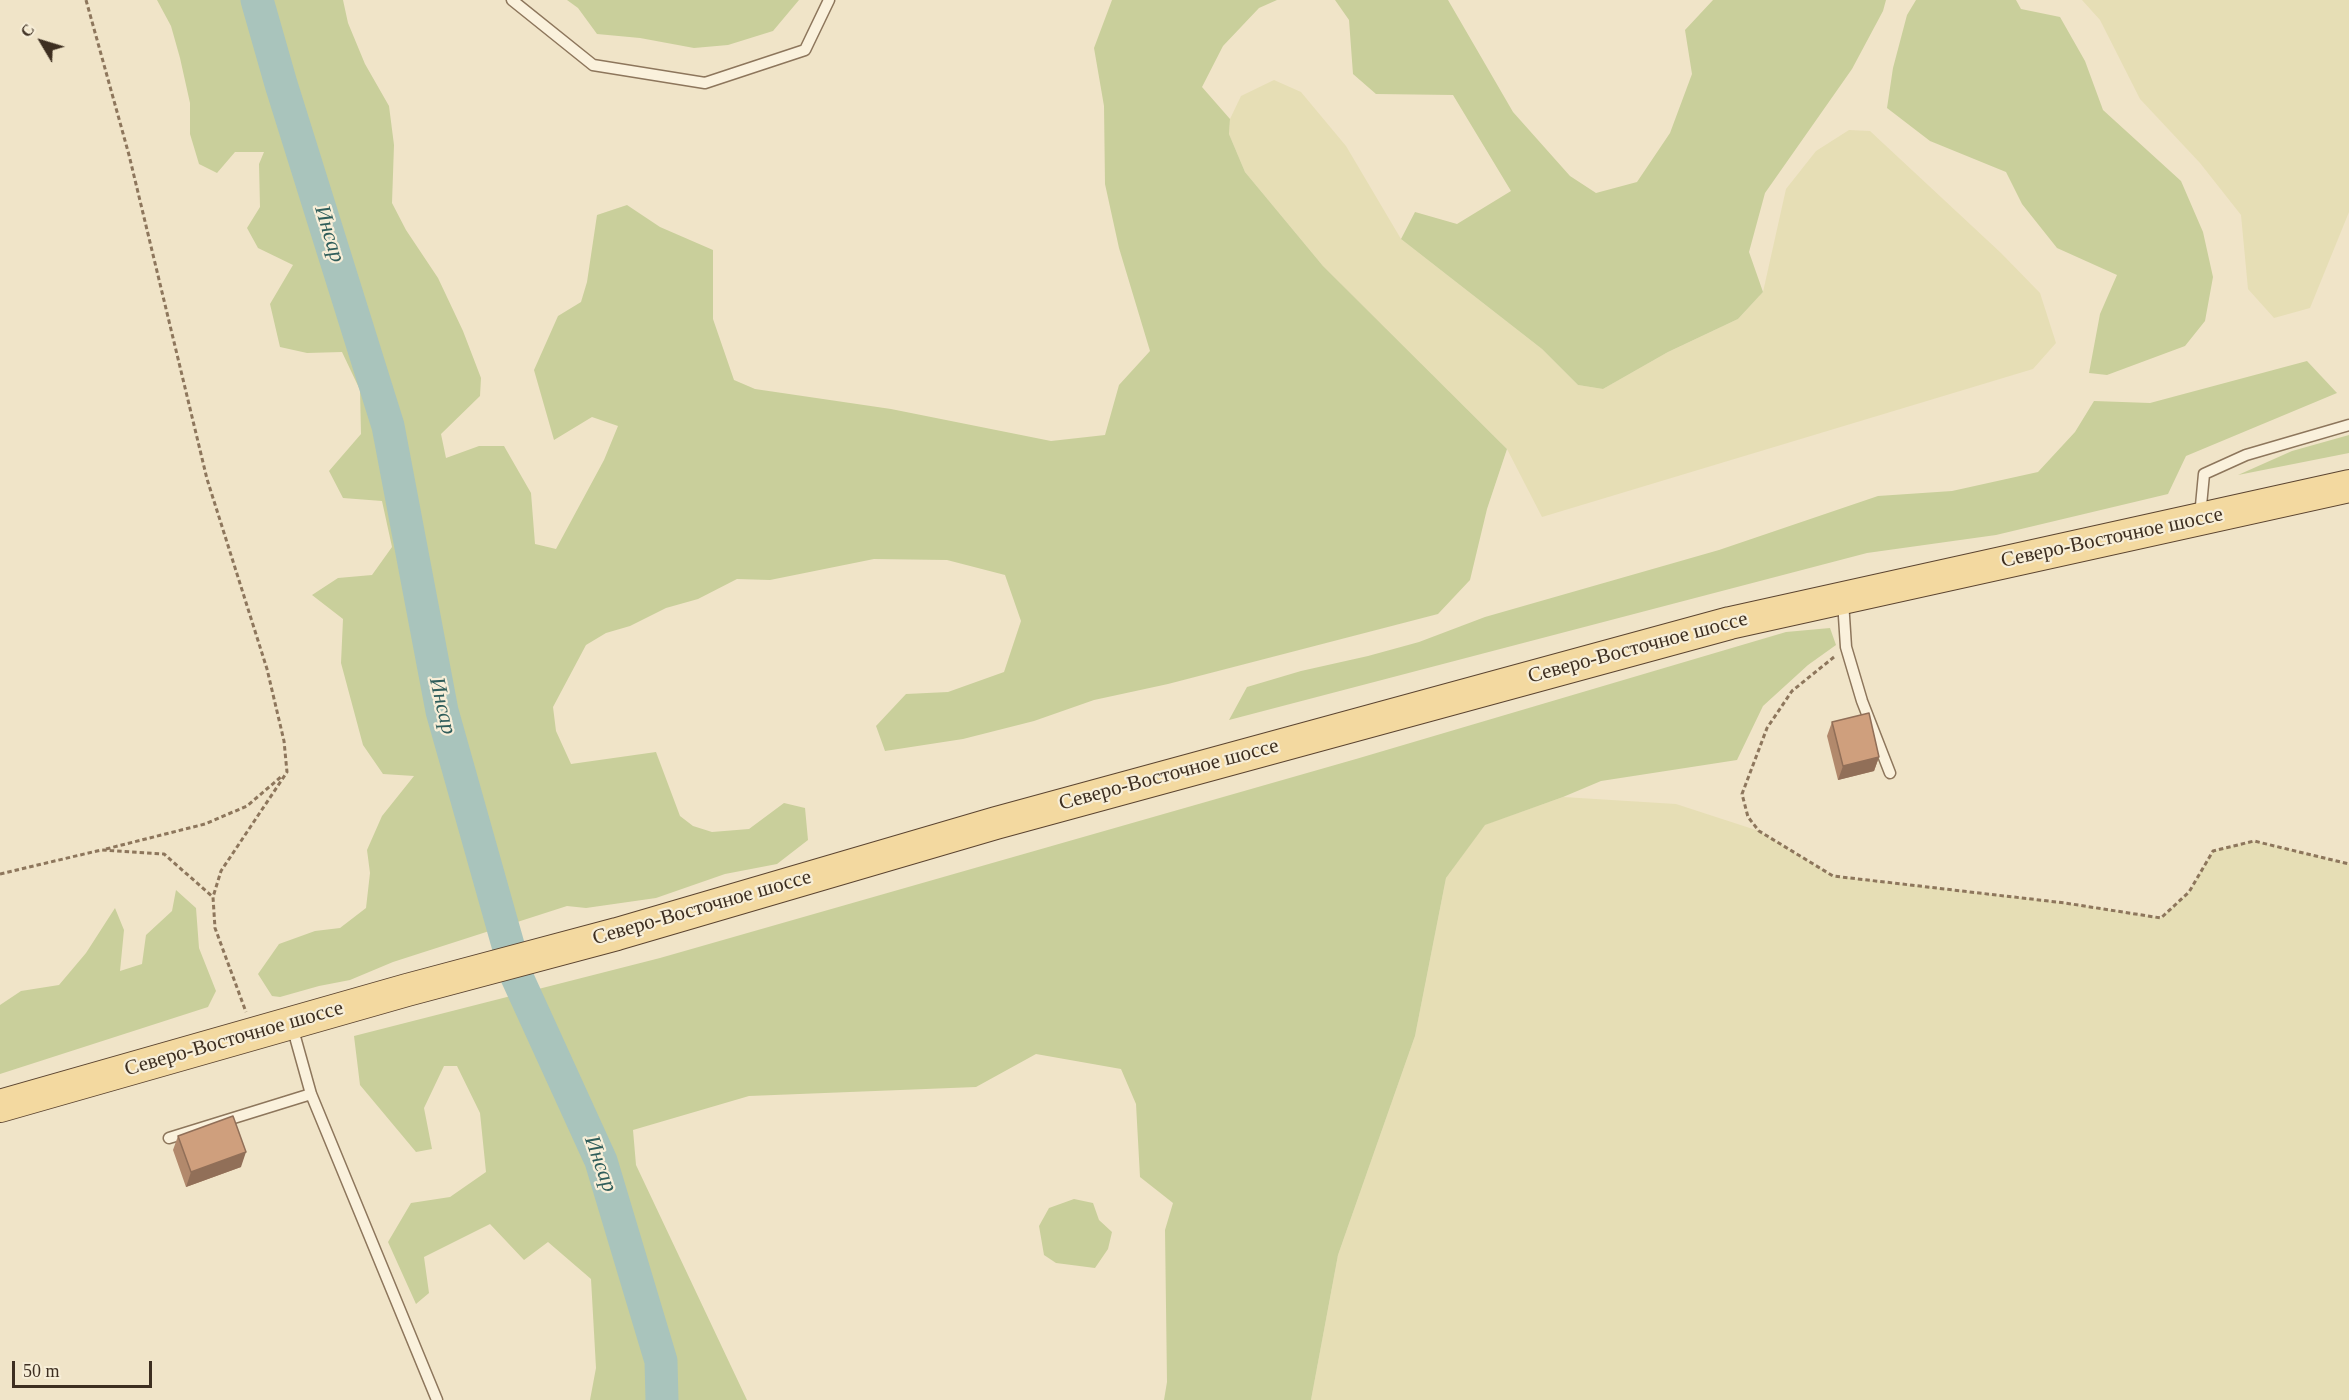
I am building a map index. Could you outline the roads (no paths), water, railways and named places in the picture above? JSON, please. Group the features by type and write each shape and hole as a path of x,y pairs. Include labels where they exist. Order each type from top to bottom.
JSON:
{"main road":[{"name":"Северо-Восточное шоссе","path":"0,1106 407,990 617,934 996,823 1730,622 2349,486"}],"lane":[{"path":"512,0 593,65 705,83 805,50 829,0"},
{"path":"2200,519 2204,474 2246,455 2349,425"},
{"path":"1842,598 1846,646 1862,701 1890,773"},
{"path":"291,1023 311,1094 437,1400"},
{"path":"169,1138 311,1094"}],"waterway":[{"name":"Инсар","path":"257,0 388,426 442,711 517,977 601,1161 661,1361 662,1400"}]}
